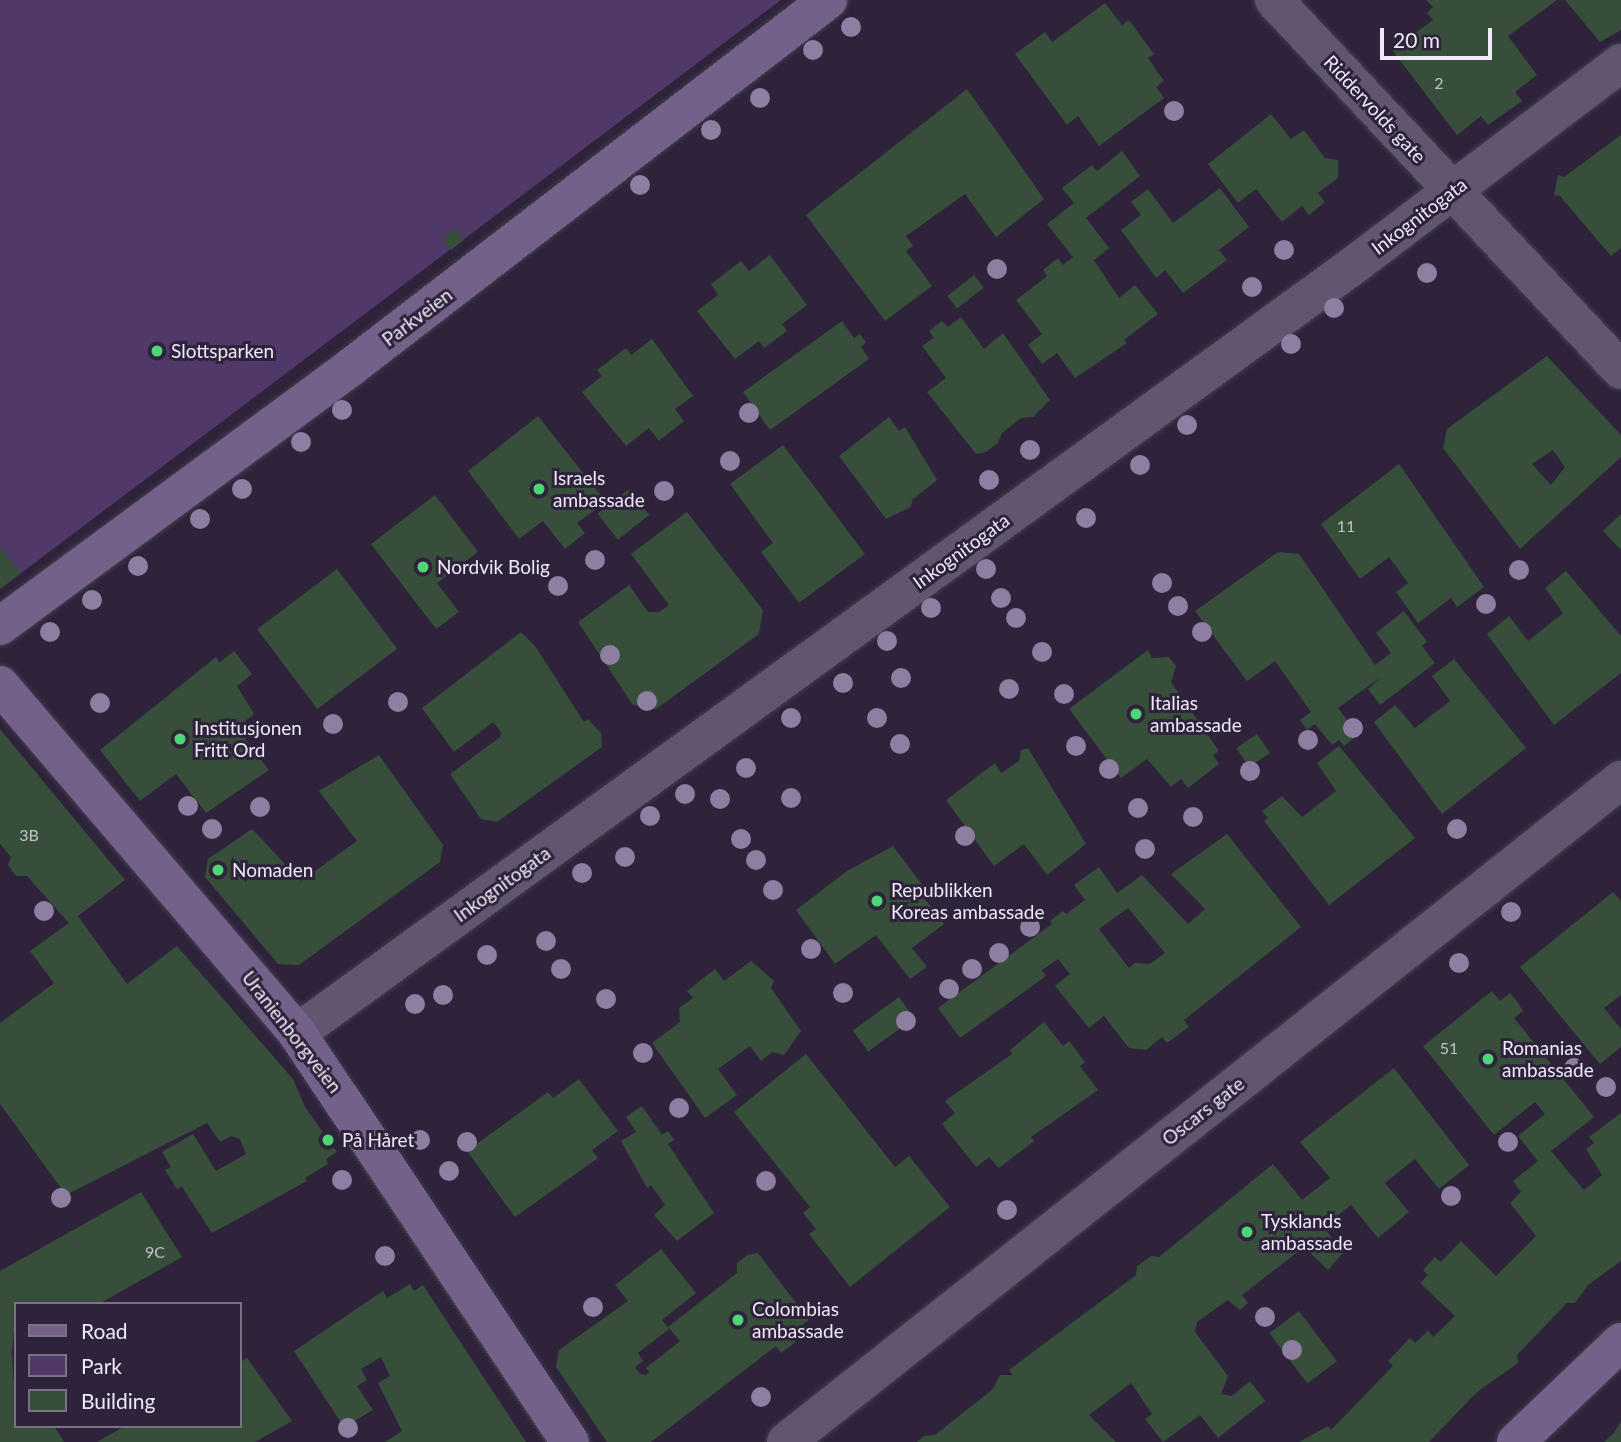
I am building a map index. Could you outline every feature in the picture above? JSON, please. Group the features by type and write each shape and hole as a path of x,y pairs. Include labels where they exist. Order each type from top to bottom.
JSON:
{"street":[{"name":"Parkveien","path":"0,626 351,367 828,0"},
{"name":"Riddervolds gate","path":"1274,0 1621,370"},
{"name":"Inkognitogata","path":"297,1033 1452,191 1621,64"},
{"name":"Uranienborgveien","path":"0,685 297,1033 570,1442"},
{"name":"Oscars gate","path":"786,1442 1621,780"},
{"path":"1516,1442 1621,1342"}],"green space":[{"name":"Slottsparken","path":"0,0 781,0 0,589"}],"building":[{"path":"1426,0 1557,0 1508,36 1537,75 1515,92 1522,101 1488,125 1481,116 1457,135 1392,50 1433,20 1427,13 1433,7"},
{"path":"1565,0 1621,0 1621,30 1600,42"},
{"path":"1105,3 1122,25 1129,20 1154,54 1148,58 1164,81 1156,87 1164,98 1099,146 1078,116 1067,125 1015,54 1045,32 1052,42"},
{"path":"967,89 1044,199 996,237 965,194 906,236 913,246 906,251 932,286 885,321 806,215"},
{"path":"1271,114 1291,139 1304,130 1325,158 1338,160 1338,178 1318,193 1325,202 1309,215 1302,206 1282,222 1256,189 1238,203 1208,164"},
{"path":"1621,135 1621,248 1611,256 1560,196 1554,195 1558,175 1564,177"},
{"path":"1122,151 1140,176 1086,218 1109,248 1094,260 1119,298 1135,285 1158,314 1124,340 1127,343 1075,378 1057,353 1042,364 1028,345 1042,334 1016,300 1047,276 1043,270 1058,258 1063,265 1073,257 1047,224 1074,203 1062,188 1092,165 1097,171"},
{"path":"1220,188 1249,227 1219,250 1227,260 1183,293 1165,270 1156,278 1121,230 1141,215 1131,202 1148,189 1173,223"},
{"path":"455,229 464,240 451,250 443,239"},
{"path":"770,255 807,305 782,324 787,331 764,348 759,341 735,359 697,311 718,295 711,284 741,261 749,271"},
{"path":"974,275 984,288 957,309 947,296"},
{"path":"961,317 984,349 1003,333 1050,400 1033,417 1021,418 1002,433 998,443 986,452 976,454 927,392 946,378 922,346 934,338 929,331 942,321 948,327"},
{"path":"842,321 854,338 860,334 866,342 861,347 869,359 770,430 743,392"},
{"path":"652,339 693,396 675,409 684,421 659,441 649,428 626,446 582,392 602,376 597,370 626,348 631,355"},
{"path":"1547,356 1621,435 1621,457 1520,549 1443,448 1447,429","holes":["1553,450 1565,467 1551,485 1532,464"]},
{"name":"Israels ambassade","path":"538,416 606,502 577,523 585,533 565,549 543,521 519,539 468,471"},
{"path":"889,417 899,431 905,427 937,480 912,500 911,507 886,519 839,456"},
{"path":"783,445 865,554 799,603 761,552 773,543 730,484"},
{"path":"1399,464 1484,587 1457,607 1451,598 1418,623 1396,592 1408,583 1389,557 1360,579 1321,524"},
{"path":"629,489 649,515 618,540 597,514"},
{"name":"Nordvik Bolig","path":"435,495 478,552 437,583 459,612 436,629 371,544"},
{"path":"687,512 763,610 759,634 656,709 633,705 578,622 629,585 648,612 659,612 669,605 631,554"},
{"path":"1621,514 1621,550 1603,531"},
{"path":"0,546 21,573 0,589"},
{"path":"1278,552 1299,554 1375,665 1391,653 1376,633 1404,611 1427,642 1422,646 1435,663 1380,705 1368,689 1381,677 1338,708 1358,735 1344,746 1339,740 1332,745 1315,724 1307,730 1300,720 1311,712 1275,661 1247,681 1195,611"},
{"path":"337,569 397,649 317,709 257,629"},
{"path":"1566,571 1621,636 1621,673 1554,725 1487,634 1509,616 1528,641 1563,613 1545,588"},
{"path":"521,632 535,646 584,722 588,719 601,733 602,747 497,822 481,819 450,774 500,737 501,732 493,722 454,752 422,708"},
{"path":"1148,650 1152,658 1169,657 1176,666 1171,682 1219,751 1213,755 1219,764 1188,788 1181,779 1171,787 1147,759 1121,778 1069,709"},
{"name":"Institusjonen Fritt Ord","path":"234,651 252,674 237,686 254,714 237,728 269,770 206,813 176,774 140,801 100,750 216,657 219,663"},
{"path":"1454,659 1526,748 1442,814 1374,722 1395,705 1415,728 1450,701 1432,676"},
{"path":"0,729 125,880 78,916 127,984 177,946 293,1079 305,1107 337,1152 326,1159 328,1164 305,1178 307,1181 212,1233 182,1187 177,1189 165,1170 171,1167 162,1152 193,1134 216,1171 246,1154 240,1139 231,1136 220,1142 207,1123 66,1195 0,1104 0,1023 54,983 30,951 69,923 27,876 16,876 8,865 11,857 0,844"},
{"path":"1257,734 1270,753 1249,767 1236,748"},
{"path":"1339,746 1415,838 1329,905 1264,821 1268,818 1262,811 1282,796 1302,817 1336,791 1317,763"},
{"path":"1028,748 1086,844 1047,875 1024,844 994,866 946,800 995,763 1001,773 1019,761 1021,750"},
{"path":"379,755 443,845 440,862 299,965 278,964 205,877 208,859 252,829 301,881 357,841 319,791"},
{"path":"1227,834 1301,927 1184,1020 1189,1027 1167,1043 1162,1037 1146,1050 1129,1048 1104,1016 1089,1028 1055,986 1070,974 1058,959 1042,970 1046,976 960,1038 938,1008 1052,924 1050,921 1063,911 1066,914 1085,900 1074,885 1099,867 1117,893 1142,875 1188,924 1205,909 1171,874","holes":["1128,908 1165,953 1150,964 1135,963 1129,968 1099,929"]},
{"path":"893,846 930,895 925,899 944,924 912,948 927,967 910,979 876,935 835,964 796,910 847,871"},
{"path":"1613,892 1621,901 1621,995 1604,1008 1621,1029 1621,1047 1600,1064 1520,967"},
{"path":"751,961 774,981 771,988 801,1031 784,1055 772,1052 761,1061 750,1046 718,1069 737,1095 705,1118 652,1043 680,1022 679,1008 693,998 687,991 715,969 724,981"},
{"path":"1492,991 1500,1001 1510,993 1516,1000 1523,1011 1514,1018 1594,1117 1551,1151 1584,1190 1602,1175 1586,1149 1594,1143 1589,1137 1621,1113 1621,1261 1588,1285 1575,1303 1567,1303 1517,1355 1518,1363 1477,1392 1429,1442 1299,1442 1328,1426 1331,1430 1393,1366 1388,1361 1410,1338 1415,1343 1428,1331 1433,1337 1455,1316 1420,1283 1428,1275 1423,1270 1435,1257 1441,1262 1461,1241 1496,1276 1536,1236 1510,1203 1521,1192 1513,1181 1538,1161 1518,1136 1545,1114 1535,1102 1494,1135 1423,1046"},
{"path":"899,997 914,1018 868,1052 853,1031"},
{"path":"1044,1022 1063,1046 1069,1041 1085,1062 1080,1066 1098,1090 1031,1137 1034,1141 999,1168 989,1157 976,1167 942,1124 955,1113 945,1101 1012,1054 1010,1050"},
{"path":"806,1054 895,1167 909,1156 950,1207 850,1287 809,1234 816,1229 803,1213 810,1207 734,1112"},
{"path":"1394,1068 1469,1165 1439,1189 1415,1159 1385,1183 1409,1212 1378,1238 1351,1205 1324,1227 1343,1253 1328,1270 1304,1247 1242,1295 1248,1303 1240,1310 1228,1300 1197,1322 1195,1332 1228,1376 1221,1394 1232,1396 1250,1381 1265,1401 1218,1438 1200,1415 1163,1442 1145,1419 1152,1414 1131,1383 1089,1415 1116,1442 917,1442 924,1436 935,1435 993,1389 1000,1375 1013,1375 1009,1370 1136,1275 1137,1266 1151,1256 1159,1257 1273,1164 1302,1200 1330,1178 1300,1142"},
{"path":"579,1079 618,1131 592,1150 598,1158 515,1217 467,1151 548,1092 553,1098"},
{"path":"642,1106 662,1135 668,1131 674,1140 668,1144 714,1213 677,1241 654,1215 665,1205 651,1185 647,1188 621,1141 636,1132 626,1117"},
{"path":"141,1192 182,1257 103,1302 14,1302 14,1428 55,1428 64,1442 0,1442 0,1271"},
{"path":"661,1249 696,1293 662,1320 669,1329 638,1353 643,1361 635,1367 640,1374 646,1375 649,1372 646,1368 680,1341 668,1327 737,1273 737,1263 747,1255 758,1253 809,1320 803,1324 809,1332 781,1353 776,1346 651,1442 607,1442 556,1367 559,1350 628,1301 615,1285"},
{"path":"410,1284 414,1291 423,1285 526,1442 385,1442 402,1431 378,1383 390,1376 381,1357 361,1369 367,1380 357,1386 373,1410 344,1427 294,1351 383,1291 387,1298"},
{"path":"1299,1311 1337,1361 1307,1384 1269,1333"},
{"path":"247,1358 292,1421 255,1442 97,1442 122,1428 242,1428 242,1361"},
{"path":"1621,1421 1621,1442 1604,1442 1614,1433"}],"place":[{"name":"Slottsparken","path":"157,351"},
{"name":"Israels ambassade","path":"539,489"},
{"name":"Nordvik Bolig","path":"423,567"},
{"name":"Italias ambassade","path":"1136,714"},
{"name":"Institusjonen Fritt Ord","path":"180,739"},
{"name":"Nomaden","path":"218,870"},
{"name":"Republikken Koreas ambassade","path":"877,901"},
{"name":"Romanias ambassade","path":"1488,1059"},
{"name":"På Håret","path":"328,1140"},
{"name":"Tysklands ambassade","path":"1247,1232"},
{"name":"Colombias ambassade","path":"738,1320"}]}
